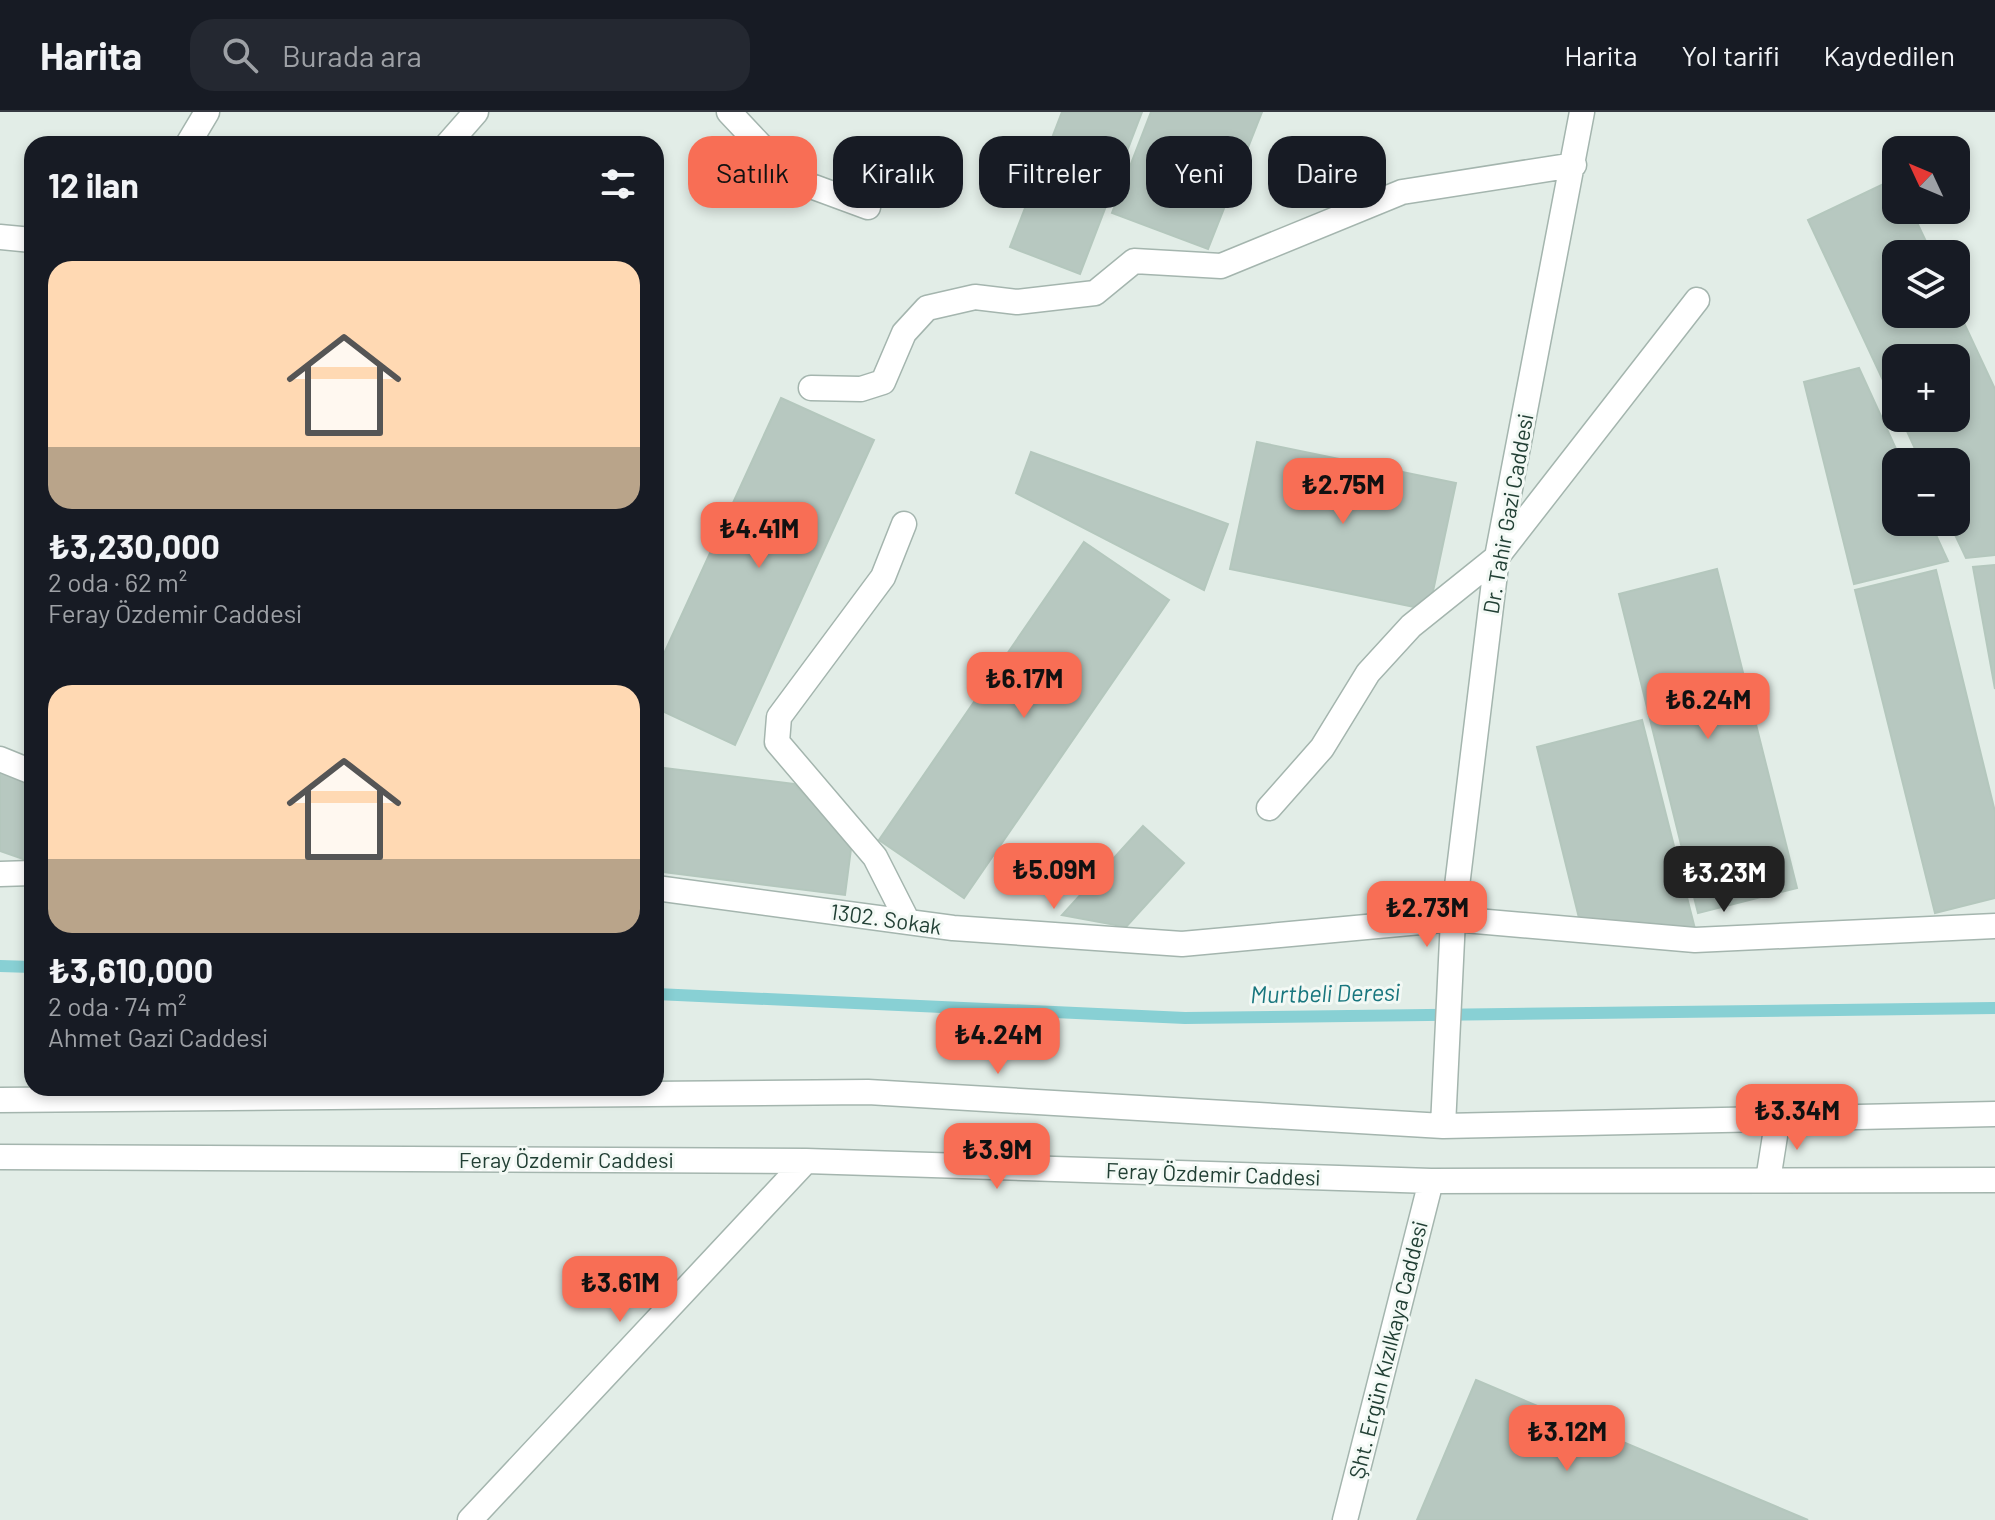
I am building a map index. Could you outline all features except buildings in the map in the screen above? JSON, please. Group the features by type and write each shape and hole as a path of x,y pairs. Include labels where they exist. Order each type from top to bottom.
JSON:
{"street":[{"path":"193,136 207,112"},
{"path":"455,136 476,112"},
{"path":"729,112 760,145 811,186 833,194"},
{"name":"Dr. Tahir Gazi Caddesi","path":"1443,1126 1453,919 1497,557 1582,112"},
{"path":"811,388 861,389 883,382 904,333 927,308 975,297 1017,302 1095,293 1134,261 1221,266 1402,192 1574,165"},
{"path":"0,237 24,239"},
{"path":"1269,808 1322,748 1368,673 1411,626 1497,557 1697,300"},
{"path":"904,524 883,577 779,717 777,742 875,857 908,922"},
{"path":"0,759 24,769"},
{"path":"0,874 24,873"},
{"name":"1302. Sokak","path":"664,889 953,928 1182,944 1453,919 1695,940 1995,926"},
{"path":"664,1094 868,1092 1443,1126 1995,1114"},
{"path":"0,1100 434,1096"},
{"path":"1768,1180 1778,1117"},
{"name":"Feray Özdemir Caddesi","path":"0,1157 806,1161 1431,1181 1995,1180"},
{"path":"470,1520 806,1161"},
{"name":"Şht. Ergün Kızılkaya Caddesi","path":"1345,1520 1431,1181"}],"waterway":[{"name":"Murtbeli Deresi","path":"0,966 24,967"},
{"name":"Murtbeli Deresi","path":"664,994 1185,1018 1995,1008"}]}
